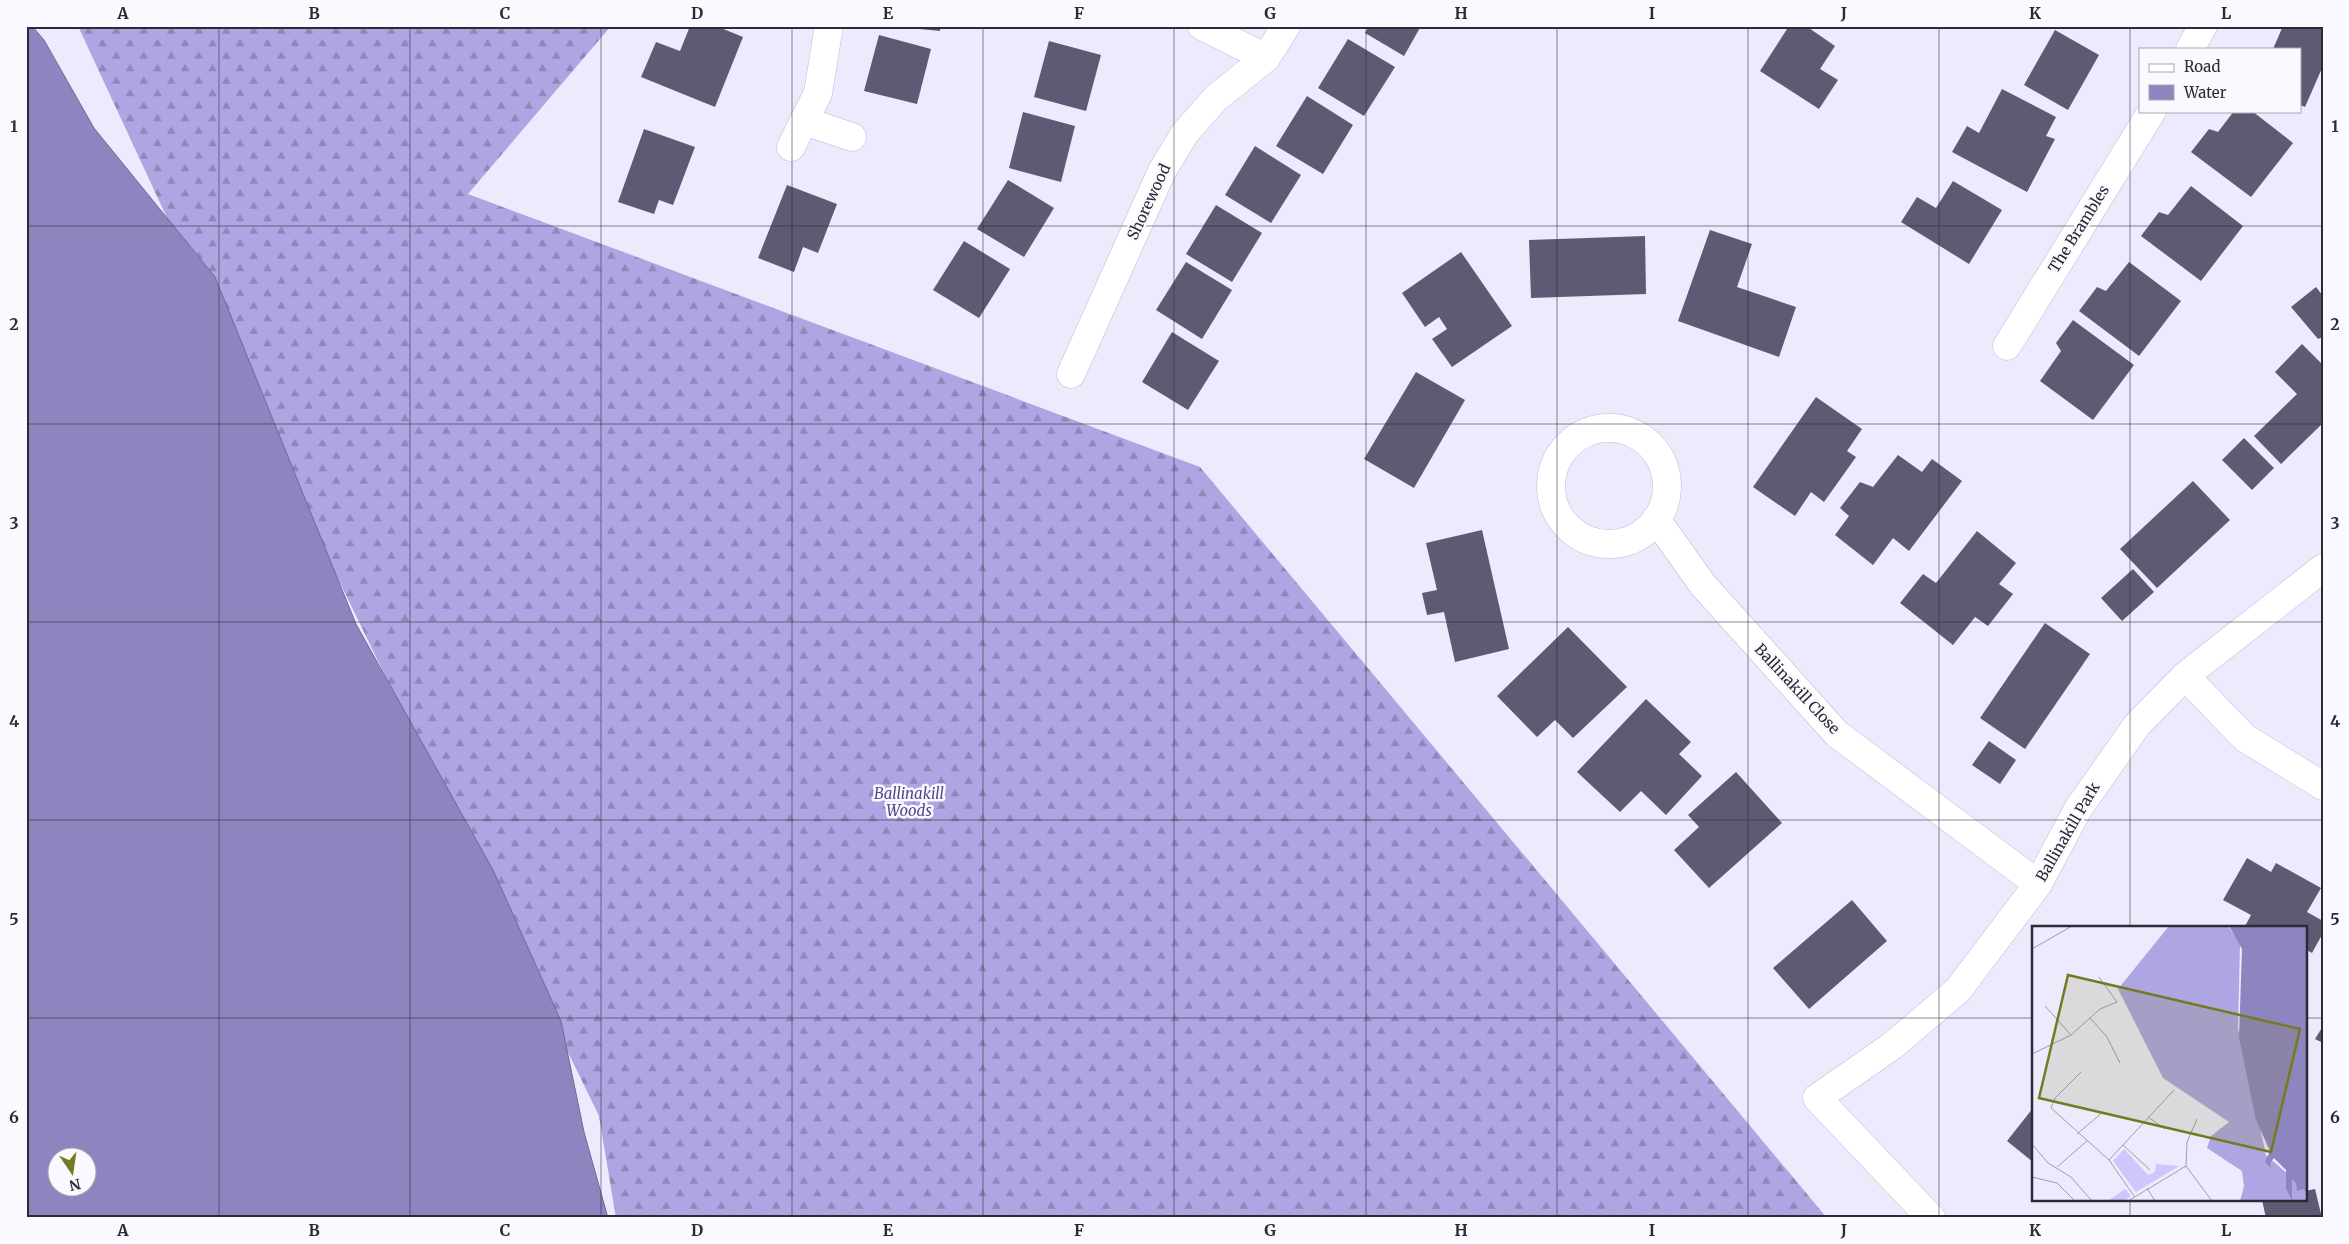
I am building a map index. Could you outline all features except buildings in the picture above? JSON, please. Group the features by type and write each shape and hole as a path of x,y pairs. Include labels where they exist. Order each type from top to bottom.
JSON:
{"street":[{"path":"791,147 818,93 829,26"},
{"path":"1202,26 1266,58"},
{"name":"Shorewood","path":"1071,374 1162,171 1184,133 1216,98 1266,58 1286,26"},
{"path":"2191,48 2203,26"},
{"name":"The Brambles","path":"2007,346 2151,112"},
{"path":"804,121 852,137"},
{"path":"1610,427 1630,431 1647,441 1660,456 1667,475 1667,495 1661,513 1656,519 1648,529 1633,540 1615,544 1596,543 1579,536 1564,524 1554,508 1550,490 1552,472 1559,454 1572,440 1590,430 1603,428 1610,427"},
{"name":"Ballinakill Close","path":"1656,519 1703,585 1837,734 2038,884"},
{"name":"Ballinakill Park","path":"1931,1218 1817,1098 1892,1046 1958,990 2038,884 2078,809 2138,726 2185,676 2323,568"},
{"path":"2185,676 2245,738 2323,786"}],"green space":[{"name":"Ballinakill Woods","path":"78,26 611,26 468,194 1200,467 1827,1218 616,1218 599,1116 258,414"}],"water":[{"path":"26,26 32,26 44,40 94,128 215,277 356,624 493,870 561,1021 584,1132 608,1218 26,1218"}]}
